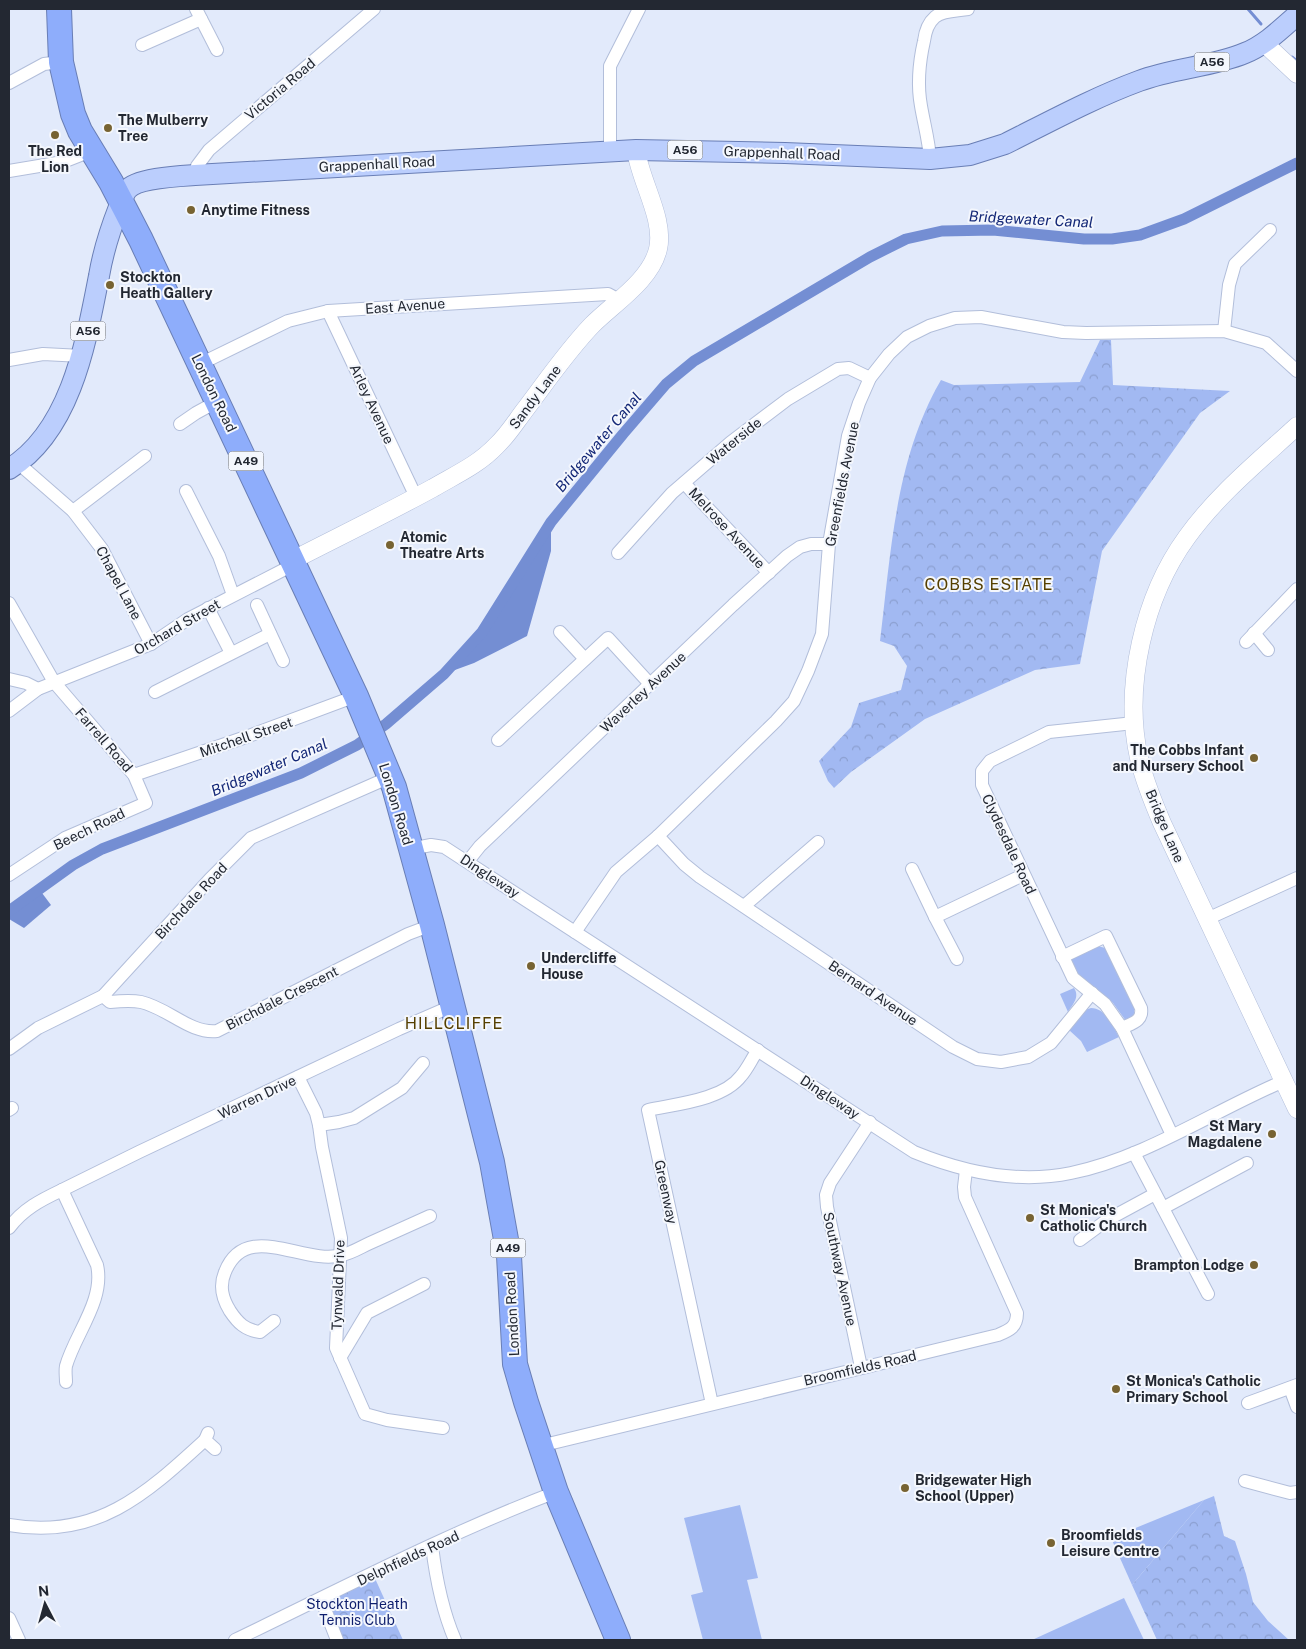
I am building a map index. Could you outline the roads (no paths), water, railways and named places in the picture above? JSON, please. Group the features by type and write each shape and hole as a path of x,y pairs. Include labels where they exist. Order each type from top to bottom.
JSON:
{"highway":[{"name":"London Road","path":"59,9 61,62 67,91 80,131 122,201 218,401 356,696 394,787 432,925 492,1162 507,1239 515,1364 556,1492 618,1640"}],"main road":[{"name":"A56","path":"1264,44 1297,15"},
{"name":"Grappenhall Road","path":"122,201 133,201 150,190 158,179 173,176 610,151 750,152 930,159 950,158 1005,144 1140,80 1245,54 1264,44"},
{"name":"A56","path":"14,466 34,450 56,418 66,398 82,356 108,235 122,201"}],"street":[{"name":"Victoria Road","path":"195,175 202,157 374,9"},
{"path":"610,151 610,66 639,9"},
{"path":"930,159 920,104 919,82 919,64 925,36 929,23 935,17 943,13 968,9"},
{"path":"142,45 198,14 217,50"},
{"path":"1264,44 1297,74"},
{"path":"9,84 44,64 52,63"},
{"name":"Sandy Lane","path":"294,562 301,556 474,465 496,447 567,355 592,326 641,280 656,258 659,235 656,218 640,172 636,150"},
{"path":"9,171 48,165 91,151"},
{"path":"1224,331 1229,285 1235,264 1270,230"},
{"name":"East Avenue","path":"200,364 288,321 328,312 608,294 619,300"},
{"name":"Arley Avenue","path":"328,312 416,497"},
{"name":"Greenfields Avenue","path":"575,932 616,872 658,836 776,721 794,701 822,634 829,544 848,436 870,378 889,354 907,337 929,326 955,318 981,317 1063,332 1224,331 1266,344 1297,371"},
{"path":"9,360 43,354 82,356"},
{"name":"Waterside","path":"618,553 684,482 731,442 788,399 838,369 850,368 870,378"},
{"path":"180,424 218,401"},
{"name":"Bridge Lane","path":"1297,426 1233,484 1209,510 1186,538 1170,566 1155,598 1143,632 1135,674 1134,723 1139,758 1151,797 1297,1109"},
{"path":"74,511 145,456"},
{"name":"Chapel Lane","path":"14,466 74,511 102,549 151,644"},
{"name":"Melrose Avenue","path":"684,482 769,573"},
{"path":"186,491 219,556 233,595"},
{"name":"Waverley Avenue","path":"468,861 480,846 787,556 800,547 811,544 829,544"},
{"name":"Orchard Street","path":"9,711 38,689 123,657 151,644 178,625 289,567 294,562"},
{"path":"1268,650 1250,638 1297,589"},
{"name":"Farrell Road","path":"9,603 54,682 134,775 146,803"},
{"path":"257,605 283,661"},
{"path":"208,608 231,653"},
{"path":"560,632 585,659"},
{"path":"156,693 270,634"},
{"path":"498,740 608,638 650,684"},
{"path":"9,679 26,683 38,689"},
{"name":"Mitchell Street","path":"134,775 246,737 356,696"},
{"name":"Clydesdale Road","path":"1134,723 1049,732 990,761 982,771 982,785 1073,978 1105,1004 1122,1028 1172,1135"},
{"name":"Birchdale Road","path":"9,1049 38,1028 103,996 210,879 251,838 390,777"},
{"name":"Beech Road","path":"9,875 64,838 146,803"},
{"name":"Bernard Avenue","path":"658,836 684,864 700,877 953,1047 977,1059 1001,1062 1028,1057 1051,1043 1092,993"},
{"path":"744,906 818,842"},
{"name":"Dingleway","path":"410,849 431,845 444,847 914,1152 940,1163 966,1170 1000,1176 1034,1177 1061,1174 1108,1163 1172,1135 1284,1081"},
{"path":"912,869 956,959"},
{"path":"935,917 1023,875"},
{"path":"1208,919 1297,878"},
{"name":"Birchdale Crescent","path":"103,996 110,1002 127,1000 142,1002 199,1029 209,1032 217,1031 408,934 432,925"},
{"path":"1062,957 1106,936 1141,1008 1142,1015 1139,1020 1122,1028"},
{"name":"Warren Drive","path":"9,1228 31,1206 62,1190 399,1029 452,1006"},
{"name":"Greenway","path":"712,1404 648,1110 698,1100 723,1091 741,1077 758,1050"},
{"path":"319,1125 354,1118 402,1088 423,1063"},
{"name":"Tynwald Drive","path":"298,1077 316,1112 341,1238 342,1256 337,1307 336,1348 340,1358 365,1414 388,1420 443,1428"},
{"name":"Southway Avenue","path":"861,1367 826,1195 830,1183 870,1122"},
{"path":"1134,1152 1208,1294"},
{"path":"1162,1208 1247,1163"},
{"name":"Broomfields Road","path":"540,1446 1009,1331 1016,1324 1015,1307 965,1197 966,1170"},
{"path":"62,1190 95,1258 100,1278 97,1292 66,1367 66,1382"},
{"path":"1080,1240 1107,1220 1155,1194"},
{"path":"274,1322 260,1332 249,1331 236,1319 224,1302 221,1286 226,1271 234,1256 247,1247 267,1246 320,1256 342,1256 430,1217"},
{"path":"340,1358 368,1313 424,1284"},
{"path":"1248,1404 1294,1386 1297,1407"},
{"path":"9,1525 50,1528 80,1523 106,1515 152,1487 206,1437 215,1449"},
{"path":"1245,1481 1290,1493 1297,1492"},
{"name":"Delphfields Road","path":"235,1640 432,1546 556,1492"},
{"path":"432,1546 436,1580 448,1624 455,1640"},
{"path":"321,1599 337,1640"},
{"path":"9,1618 20,1640"}],"waterway":[{"path":"1248,9 1261,24"},
{"path":"1292,57 1297,61"},
{"name":"Bridgewater Canal","path":"9,911 73,865 102,849 301,773 357,745 386,724 444,674 482,632 551,522 666,384 694,361 870,257 906,239 942,231 993,230 1084,239 1112,239 1140,235 1184,219 1297,163"}],"place":[{"name":"The Mulberry Tree","path":"108,128"},
{"name":"The Red Lion","path":"55,135"},
{"name":"Anytime Fitness","path":"191,210"},
{"name":"Stockton Heath Gallery","path":"110,285"},
{"name":"Atomic Theatre Arts","path":"390,545"},
{"name":"The Cobbs Infant and Nursery School","path":"1254,758"},
{"name":"Undercliffe House","path":"531,966"},
{"name":"St Mary Magdalene","path":"1272,1134"},
{"name":"St Monica's Catholic Church","path":"1030,1218"},
{"name":"Brampton Lodge","path":"1254,1265"},
{"name":"St Monica's Catholic Primary School","path":"1116,1389"},
{"name":"Bridgewater High School (Upper)","path":"905,1488"},
{"name":"Broomfields Leisure Centre","path":"1051,1543"}],"district":[{"name":"COBBS ESTATE","path":"989,584"},
{"name":"HILLCLIFFE","path":"454,1023"}],"park label":[{"name":"Stockton Heath Tennis Club","path":"357,1612"}]}
